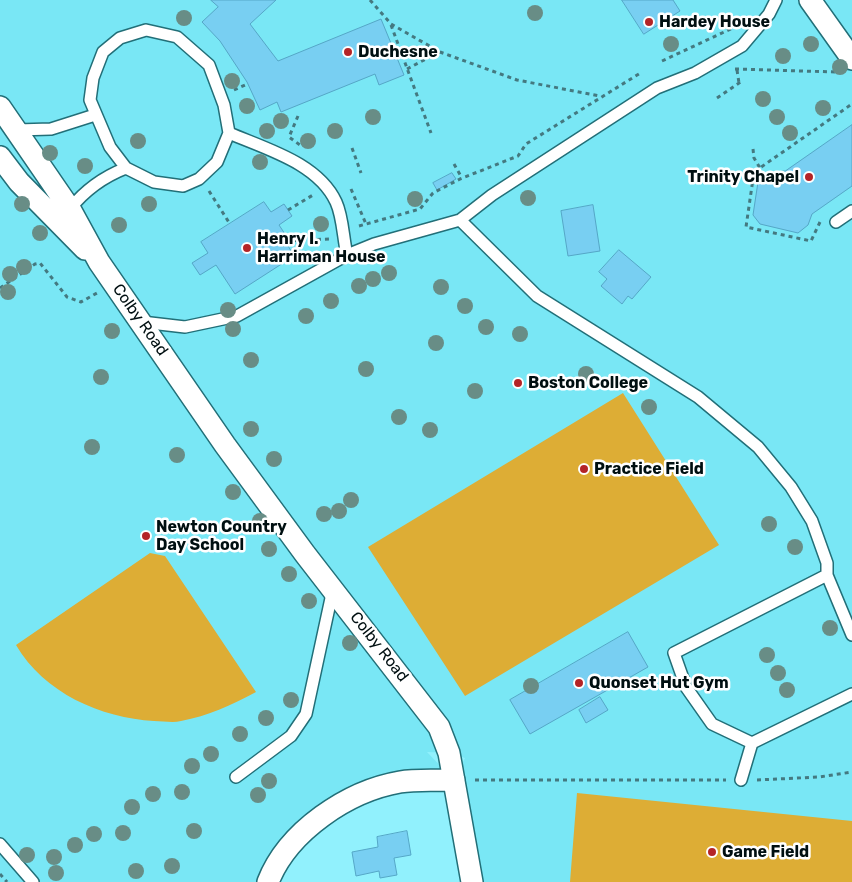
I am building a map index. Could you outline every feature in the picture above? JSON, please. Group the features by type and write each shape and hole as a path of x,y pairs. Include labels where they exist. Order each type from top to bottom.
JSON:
{"street":[{"path":"810,0 846,65"},
{"name":"Colby Road","path":"0,107 17,130 31,155 70,209 99,262 225,445 439,727 449,753 472,882"},
{"name":"Colby Road","path":"0,158 18,182 45,211 99,262"},
{"path":"268,882 288,849 309,827 335,808 366,792 401,782 454,780"}],"lane":[{"path":"142,322 185,327 237,316 347,255 374,244 460,220 492,195 657,88 695,74 742,46 769,14 776,0"},
{"path":"146,30 177,37 209,65 224,105 229,133 217,162 199,179 183,186 154,182 126,168 110,147 90,100 93,78 102,52 120,38 146,30"},
{"path":"17,130 51,129 95,115"},
{"path":"229,133 283,156 320,178 336,203 347,255"},
{"path":"70,209 81,195 109,175 126,168"},
{"path":"832,219 852,211"},
{"path":"460,220 537,296 698,397 758,447 791,487 812,521 827,563 827,575 852,635"},
{"path":"752,743 712,724 686,687 674,653 827,575"},
{"path":"236,778 291,736 306,714 333,589"},
{"path":"741,780 752,743 852,694"},
{"path":"0,844 33,882"}],"path":[{"path":"370,0 391,24 440,52 517,80 601,96"},
{"path":"391,24 431,133"},
{"path":"662,62 739,25"},
{"path":"407,69 440,52"},
{"path":"717,98 740,82 736,70 846,65"},
{"path":"359,226 420,209 433,193 462,178 518,156 526,144 642,72"},
{"path":"832,219 816,228 811,241 746,227 754,172 852,104"},
{"path":"298,116 289,137 304,148"},
{"path":"352,148 361,172"},
{"path":"754,149 754,158 760,168"},
{"path":"454,164 462,178"},
{"path":"206,186 230,224"},
{"path":"351,189 366,224"},
{"path":"288,210 315,194"},
{"path":"285,241 330,239"},
{"path":"0,288 35,264 40,263 67,297 77,302 87,300 113,282"},
{"path":"454,780 775,780 852,772"},
{"path":"0,874 7,882"}],"shaded area":[{"name":"Boston College","path":"0,0 852,0 852,882 472,882 454,781 401,782 335,808 268,882 0,882","holes":["427,752 449,753 465,758 454,780"]},
{"name":"Practice Field","path":"623,393 719,545 465,696 368,547"},
{"path":"150,553 165,556 256,692 220,710 178,722 134,719 114,715 76,700 42,677 28,662 16,645"},
{"name":"Game Field","path":"577,793 852,821 852,882 570,882"}],"building":[{"name":"Duchesne","path":"211,0 276,0 250,24 278,61 381,19 404,75 379,85 375,74 281,112 277,102 260,110 247,82 220,41 202,22 218,7"},
{"name":"Hardey House","path":"622,0 673,0 680,11 644,34"},
{"name":"Trinity Chapel","path":"852,125 852,186 812,214 808,225 798,233 760,224 753,215 758,182 773,172 785,171"},
{"path":"452,173 456,179 437,190 433,183"},
{"name":"Henry I. Harriman House","path":"264,202 271,212 284,204 292,216 279,225 287,237 284,239 294,256 235,294 216,265 200,275 192,263 208,253 201,242"},
{"path":"593,205 600,251 568,256 561,211"},
{"path":"619,250 651,277 632,299 628,296 622,304 601,286 607,279 599,272"},
{"name":"Quonset Hut Gym","path":"628,632 648,667 530,734 510,700"},
{"path":"600,697 608,710 586,723 579,710"},
{"path":"407,831 411,855 394,858 397,875 380,878 379,871 356,876 352,852 378,847 377,837"}],"place":[{"name":"Hardey House","path":"649,22"},
{"name":"Duchesne","path":"348,52"},
{"name":"Trinity Chapel","path":"809,177"},
{"name":"Henry I. Harriman House","path":"247,248"},
{"name":"Boston College","path":"518,383"},
{"name":"Practice Field","path":"584,469"},
{"name":"Newton Country Day School","path":"146,536"},
{"name":"Quonset Hut Gym","path":"579,683"},
{"name":"Game Field","path":"712,852"}]}
